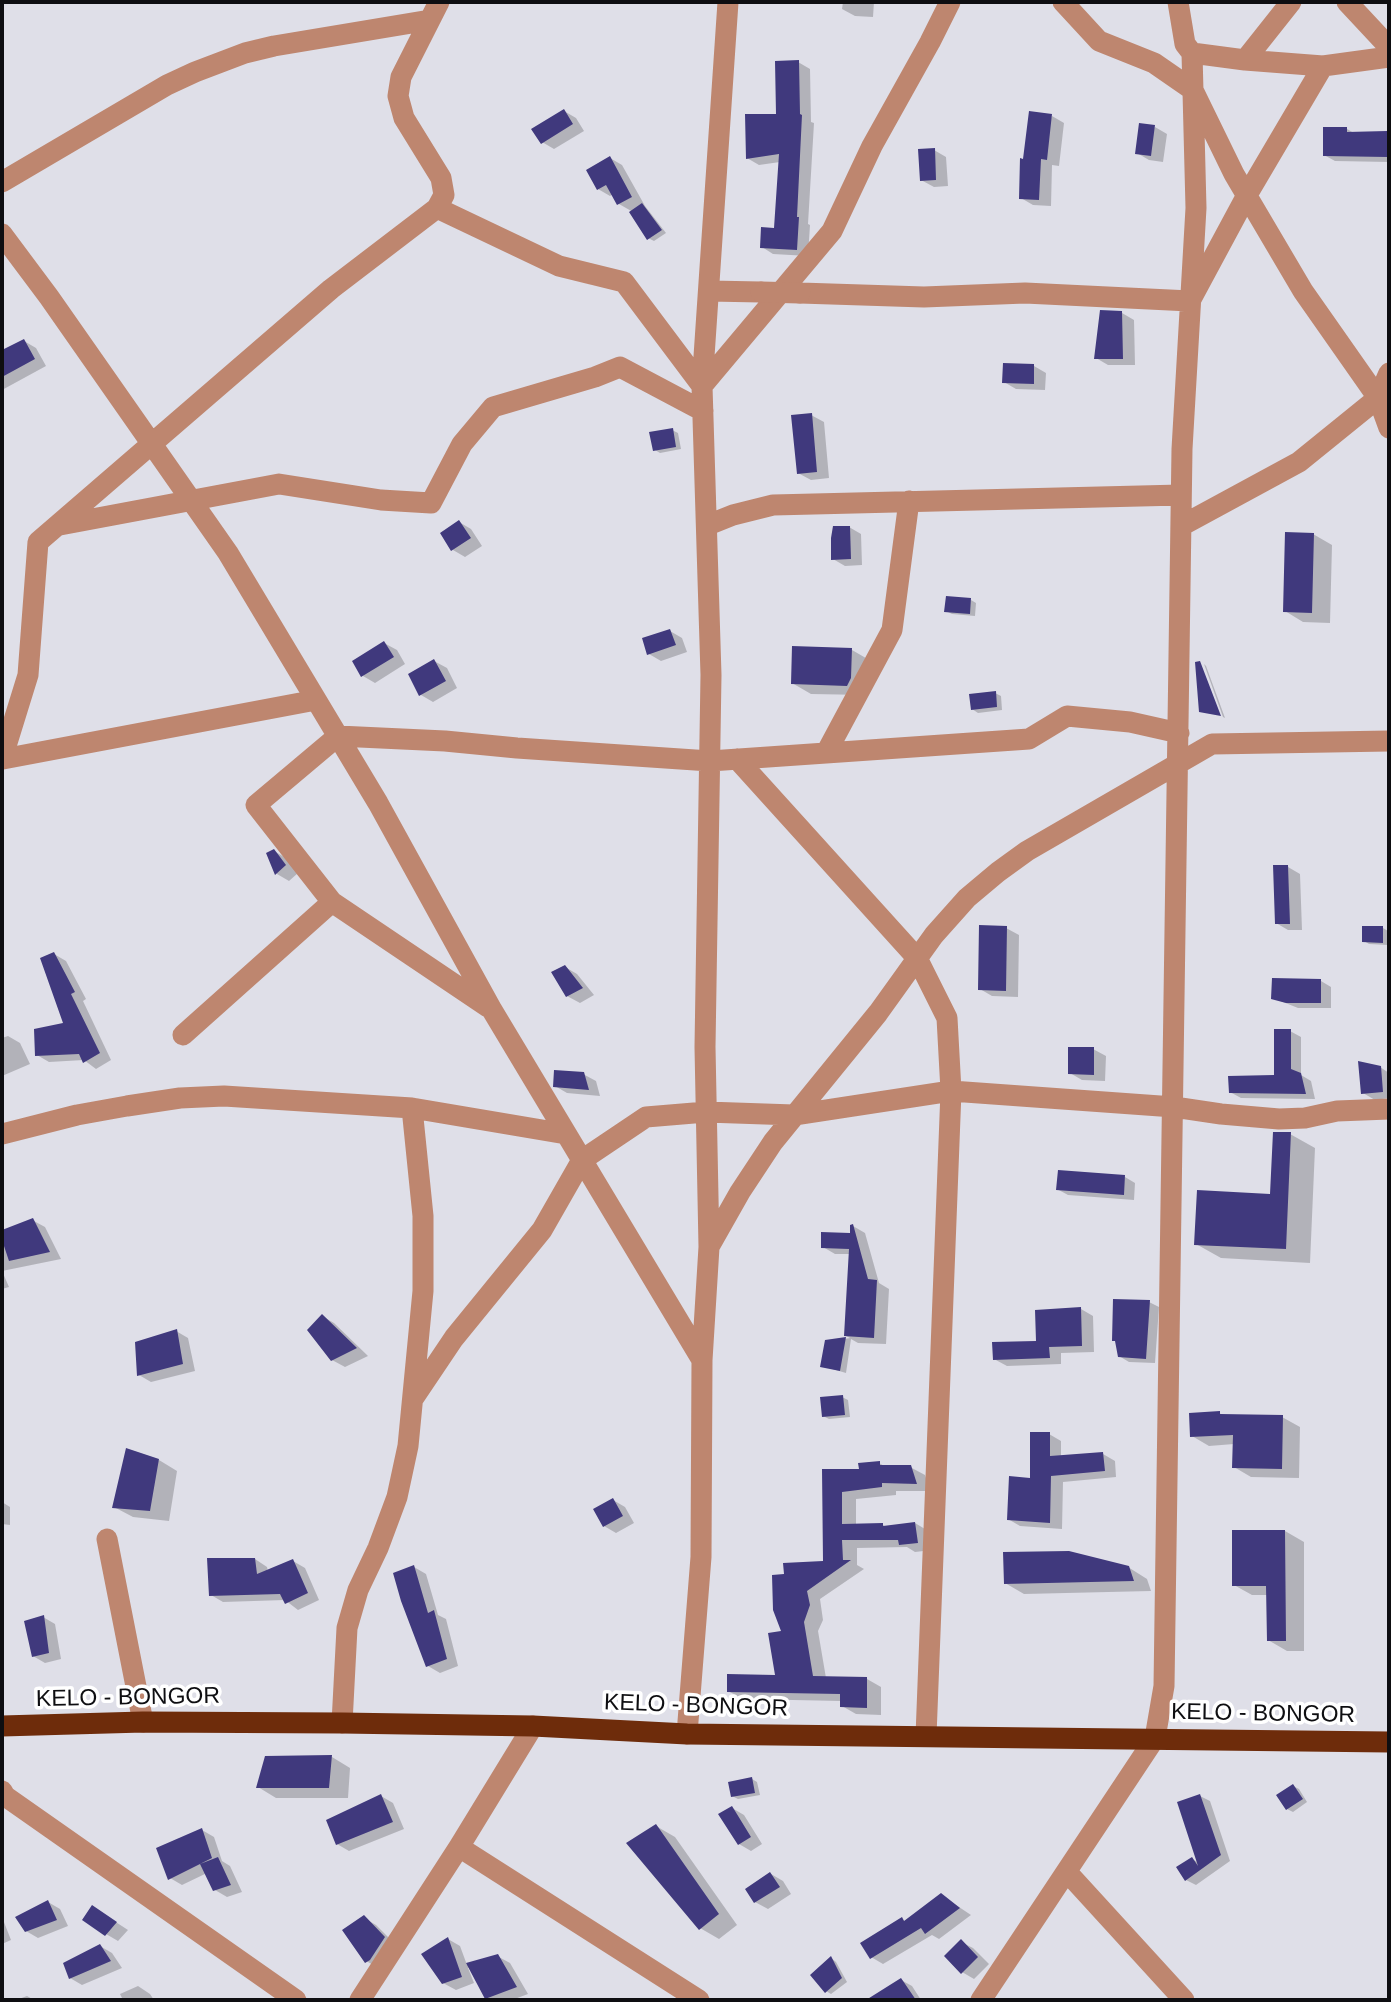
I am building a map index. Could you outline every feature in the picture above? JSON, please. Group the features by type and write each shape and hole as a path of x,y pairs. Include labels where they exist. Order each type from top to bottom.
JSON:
{"highway":[{"name":"KELO - BONGOR","path":"2,1726 142,1722 342,1723 533,1726 687,1734 1389,1742"}],"street":[{"path":"687,1734 701,1557 702,1360 709,1247 706,1112 711,676 702,386 728,2"},
{"path":"702,386 832,231 872,146 950,2"},
{"path":"1063,2 1099,41 1154,63 1193,90 1234,174 1303,291 1378,398 1389,428"},
{"path":"981,2000 1155,1738 1164,1686 1181,495 1196,208 1192,53 1185,44 1178,2"},
{"path":"1245,60 1291,2"},
{"path":"1347,2 1389,47"},
{"path":"2,182 167,85 233,58 298,40 435,11"},
{"path":"316,700 2,759 28,675 38,542 331,289 437,208 444,195 441,178 404,118 398,96 401,77 435,11"},
{"path":"1192,53 1322,66 1389,57"},
{"path":"1190,301 1247,195 1322,66"},
{"path":"437,208 559,266 624,282 702,386"},
{"path":"2,234 228,553 385,815 492,1010 702,1360"},
{"path":"709,291 924,296 1026,293 1190,301"},
{"path":"58,526 279,484 381,500 431,503 462,444 493,407 620,367 703,411"},
{"path":"1181,526 1299,462 1378,398 1389,373"},
{"path":"708,525 733,515 773,505 1181,495"},
{"path":"826,753 892,630 909,501"},
{"path":"492,1010 332,902 256,804 338,736 445,741 710,761 1030,739 1067,716 1130,722 1179,733"},
{"path":"709,1247 740,1192 794,1115 967,898 998,872 1027,851 1212,744 1389,741"},
{"path":"737,759 917,958 947,1018 951,1091 926,1736"},
{"path":"183,1035 332,902"},
{"path":"413,1398 454,1338 542,1230 582,1160 646,1117 706,1112 794,1115 951,1091 1174,1107 1279,1119 1305,1118 1337,1111 1389,1109"},
{"path":"2,1133 77,1115 180,1098 224,1096 412,1108 566,1133"},
{"path":"342,1723 347,1628 358,1590 378,1548 397,1497 408,1446 423,1291 423,1216 412,1108"},
{"path":"107,1539 142,1722"},
{"path":"360,2000 533,1726"},
{"path":"2,1791 5,1796 296,2000"},
{"path":"459,1847 699,2000"},
{"path":"1067,1872 1184,2000"}],"building":[{"path":"799,60 802,115 797,250 760,248 761,227 774,228 779,154 746,159 745,114 776,114 775,61"},
{"path":"564,109 573,124 541,144 531,129"},
{"path":"1029,111 1052,114 1047,160 1041,159 1039,200 1019,199 1020,158 1023,159"},
{"path":"1139,123 1155,125 1151,156 1135,154"},
{"path":"1323,127 1347,127 1347,132 1387,131 1387,157 1323,156"},
{"path":"935,148 936,180 920,181 918,149"},
{"path":"610,156 632,197 617,205 606,185 597,190 586,170"},
{"path":"642,203 662,230 647,240 629,212"},
{"path":"1100,310 1122,311 1123,359 1094,359"},
{"path":"24,339 35,359 2,377 2,350"},
{"path":"1003,363 1034,364 1034,384 1002,383"},
{"path":"812,413 817,472 797,474 791,415"},
{"path":"673,428 676,447 653,451 649,432"},
{"path":"459,520 471,538 451,551 440,533"},
{"path":"833,526 850,526 851,559 831,560"},
{"path":"1285,532 1314,533 1312,613 1283,612"},
{"path":"946,596 971,598 970,614 944,612"},
{"path":"670,629 676,645 647,655 642,638"},
{"path":"384,641 394,657 361,677 352,661"},
{"path":"792,646 852,648 851,678 847,686 791,684"},
{"path":"434,659 446,681 419,696 408,674"},
{"path":"1200,661 1221,716 1199,712 1195,662"},
{"path":"996,691 997,707 971,710 969,694"},
{"path":"274,849 286,865 275,875 266,853"},
{"path":"1273,865 1288,865 1290,924 1275,924"},
{"path":"979,925 1007,926 1006,991 978,990"},
{"path":"1362,926 1383,926 1383,943 1362,942"},
{"path":"54,952 75,992 71,994 100,1053 83,1063 79,1054 35,1056 34,1029 63,1023 40,958"},
{"path":"565,965 583,988 566,997 551,972"},
{"path":"1272,978 1321,979 1321,1003 1286,1003 1271,999"},
{"path":"1274,1029 1291,1029 1291,1069 1301,1073 1306,1094 1229,1093 1228,1076 1274,1075"},
{"path":"1068,1047 1094,1047 1094,1075 1068,1074"},
{"path":"1358,1061 1381,1066 1383,1092 1361,1094"},
{"path":"554,1070 584,1072 589,1090 553,1087"},
{"path":"1273,1132 1291,1132 1286,1249 1194,1245 1197,1190 1270,1194"},
{"path":"1058,1170 1125,1175 1124,1195 1056,1190"},
{"path":"33,1218 50,1252 9,1261 2,1240 2,1230"},
{"path":"853,1224 868,1279 877,1280 874,1338 844,1336 849,1249 821,1248 821,1232 850,1233 850,1225"},
{"path":"1113,1299 1150,1300 1146,1359 1118,1357 1115,1341 1112,1341"},
{"path":"1081,1307 1082,1346 1049,1347 1050,1358 993,1360 992,1342 1036,1341 1035,1310"},
{"path":"322,1314 357,1348 331,1361 307,1330"},
{"path":"177,1329 183,1364 137,1376 135,1342"},
{"path":"846,1337 840,1371 820,1367 825,1340"},
{"path":"843,1395 845,1415 822,1417 820,1397"},
{"path":"1220,1411 1220,1414 1283,1415 1282,1469 1232,1468 1233,1435 1190,1437 1189,1413"},
{"path":"1030,1432 1050,1432 1050,1456 1103,1452 1105,1471 1051,1476 1050,1523 1007,1520 1009,1476 1030,1478"},
{"path":"126,1448 159,1459 150,1511 112,1508"},
{"path":"880,1461 880,1465 911,1465 917,1484 882,1483 882,1487 842,1492 842,1524 883,1523 883,1526 915,1522 918,1543 899,1545 898,1540 842,1540 843,1560 851,1560 807,1591 810,1605 804,1622 813,1676 867,1677 867,1708 840,1707 840,1694 727,1692 727,1674 775,1675 768,1633 781,1631 773,1610 772,1575 784,1574 783,1563 823,1561 822,1469 859,1469 858,1463"},
{"path":"613,1498 623,1516 603,1527 593,1509"},
{"path":"1232,1530 1285,1530 1286,1641 1267,1641 1266,1586 1232,1586"},
{"path":"1069,1551 1129,1566 1134,1581 1004,1584 1003,1552"},
{"path":"207,1558 255,1558 257,1574 293,1559 308,1593 285,1604 280,1594 209,1596"},
{"path":"414,1565 428,1613 434,1610 447,1659 426,1667 393,1573"},
{"path":"44,1615 49,1653 32,1657 24,1621"},
{"path":"332,1755 329,1788 256,1788 265,1756"},
{"path":"752,1777 755,1793 731,1797 728,1782"},
{"path":"1293,1784 1303,1799 1286,1810 1276,1795"},
{"path":"381,1794 393,1822 336,1845 326,1820"},
{"path":"1200,1794 1221,1855 1185,1881 1176,1867 1192,1857 1198,1866 1177,1802"},
{"path":"732,1806 751,1837 738,1845 718,1814"},
{"path":"656,1824 719,1914 699,1930 626,1843"},
{"path":"202,1828 212,1858 168,1880 156,1848"},
{"path":"218,1857 231,1885 213,1891 200,1864"},
{"path":"770,1872 780,1887 754,1903 745,1889"},
{"path":"941,1893 960,1908 925,1934 921,1928 870,1959 860,1943 902,1917 904,1921"},
{"path":"48,1900 57,1920 25,1932 15,1917"},
{"path":"92,1905 117,1922 105,1936 82,1920"},
{"path":"364,1915 385,1937 370,1960 365,1963 342,1930"},
{"path":"448,1937 462,1977 442,1984 421,1954"},
{"path":"961,1939 978,1957 961,1974 944,1956"},
{"path":"100,1944 111,1961 69,1979 63,1963"},
{"path":"498,1954 517,1987 485,1999 466,1963"},
{"path":"831,1956 842,1978 825,1993 810,1975"},
{"path":"901,1978 916,2000 866,2000"}]}
